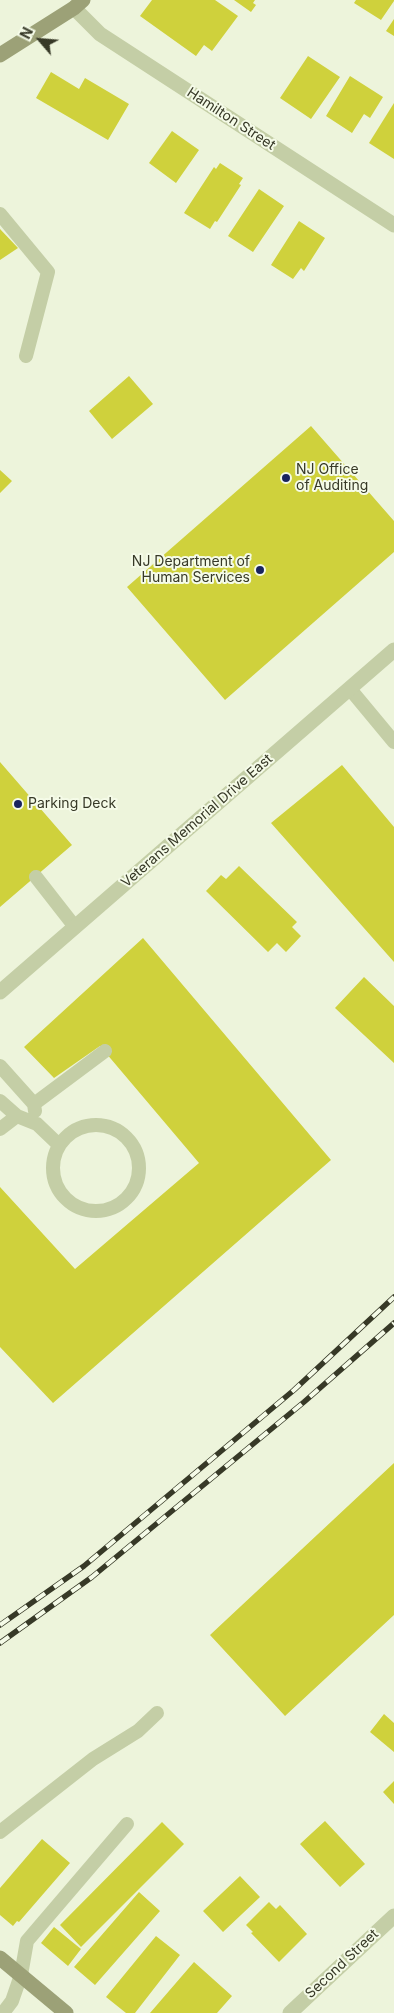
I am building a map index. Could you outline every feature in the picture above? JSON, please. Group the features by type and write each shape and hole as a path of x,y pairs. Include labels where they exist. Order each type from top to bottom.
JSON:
{"street":[{"path":"0,55 78,4"},
{"name":"Hamilton Street","path":"78,4 100,34 394,225"},
{"name":"Veterans Memorial Drive East","path":"0,992 394,650"},
{"name":"Second Street","path":"290,2013 394,1916"},
{"path":"0,1958 66,2013"}],"lane":[{"path":"0,214 48,272 26,356"},
{"path":"350,689 394,742"},
{"path":"36,877 75,927"},
{"path":"34,1104 105,1051"},
{"path":"0,1066 34,1104 37,1124"},
{"path":"0,1101 17,1116 37,1124 59,1145"},
{"path":"0,1129 17,1116"},
{"path":"96,1124 111,1127 123,1134 133,1145 138,1158 139,1173 134,1187 126,1199 114,1207 101,1211 87,1210 74,1206 63,1197 56,1185 52,1171 59,1145 69,1134 81,1127 96,1124"},
{"path":"0,1832 94,1759 138,1731 157,1714"},
{"path":"3,2013 12,2001 21,1975 27,1942 127,1824"}],"building":[{"path":"152,0 215,0 238,16 212,51 204,45 196,56 140,16"},
{"path":"234,0 255,0 253,3 256,5 251,12"},
{"path":"356,0 394,1 381,20 354,3"},
{"path":"394,19 394,36 386,31"},
{"path":"308,56 340,77 311,119 280,98"},
{"path":"51,72 79,89 85,78 129,104 108,140 36,98"},
{"path":"350,76 383,97 370,118 364,114 352,133 326,116"},
{"path":"394,103 394,159 369,143"},
{"path":"172,131 199,150 176,183 149,163"},
{"path":"220,163 243,178 239,184 241,185 217,222 215,221 210,229 184,213 214,167 216,169"},
{"path":"259,189 284,206 253,252 228,236"},
{"path":"299,221 325,238 304,271 301,268 293,279 271,265"},
{"path":"0,229 18,248 0,260"},
{"path":"129,376 153,404 112,439 89,411"},
{"name":"NJ Department of Human Services","path":"311,426 394,521 394,552 225,700 127,587"},
{"path":"0,470 12,481 0,493"},
{"name":"Parking Deck","path":"0,762 72,845 0,907"},
{"path":"342,765 394,827 394,962 271,823"},
{"path":"239,866 297,922 292,927 301,936 286,952 277,943 268,952 206,891 221,875 226,879"},
{"path":"143,938 331,1160 53,1403 0,1347 0,1187 75,1269 199,1163 100,1046 54,1078 24,1047"},
{"path":"364,977 394,1006 394,1063 335,1008"},
{"path":"394,1463 394,1615 285,1716 210,1635"},
{"path":"384,1714 394,1723 394,1752 370,1732"},
{"path":"394,1781 394,1804 383,1792"},
{"path":"325,1821 365,1864 340,1887 300,1844"},
{"path":"162,1822 184,1844 81,1947 60,1925"},
{"path":"42,1839 70,1863 19,1922 17,1921 13,1926 0,1915 0,1888"},
{"path":"240,1876 260,1897 223,1932 203,1911"},
{"path":"139,1892 160,1911 95,1985 74,1967"},
{"path":"269,1902 276,1909 280,1905 307,1934 279,1962 251,1933 253,1932 246,1925"},
{"path":"54,1927 81,1949 68,1966 41,1943"},
{"path":"156,1936 180,1955 135,2013 126,2013 106,1997"},
{"path":"194,1962 232,1996 217,2013 150,2013"}],"railway":[{"path":"0,1625 84,1566 294,1390 394,1297"},
{"path":"0,1643 92,1577 304,1402 394,1323"}],"place":[{"name":"NJ Office of Auditing","path":"286,478"},
{"name":"NJ Department of Human Services","path":"260,570"},
{"name":"Parking Deck","path":"18,804"}]}
